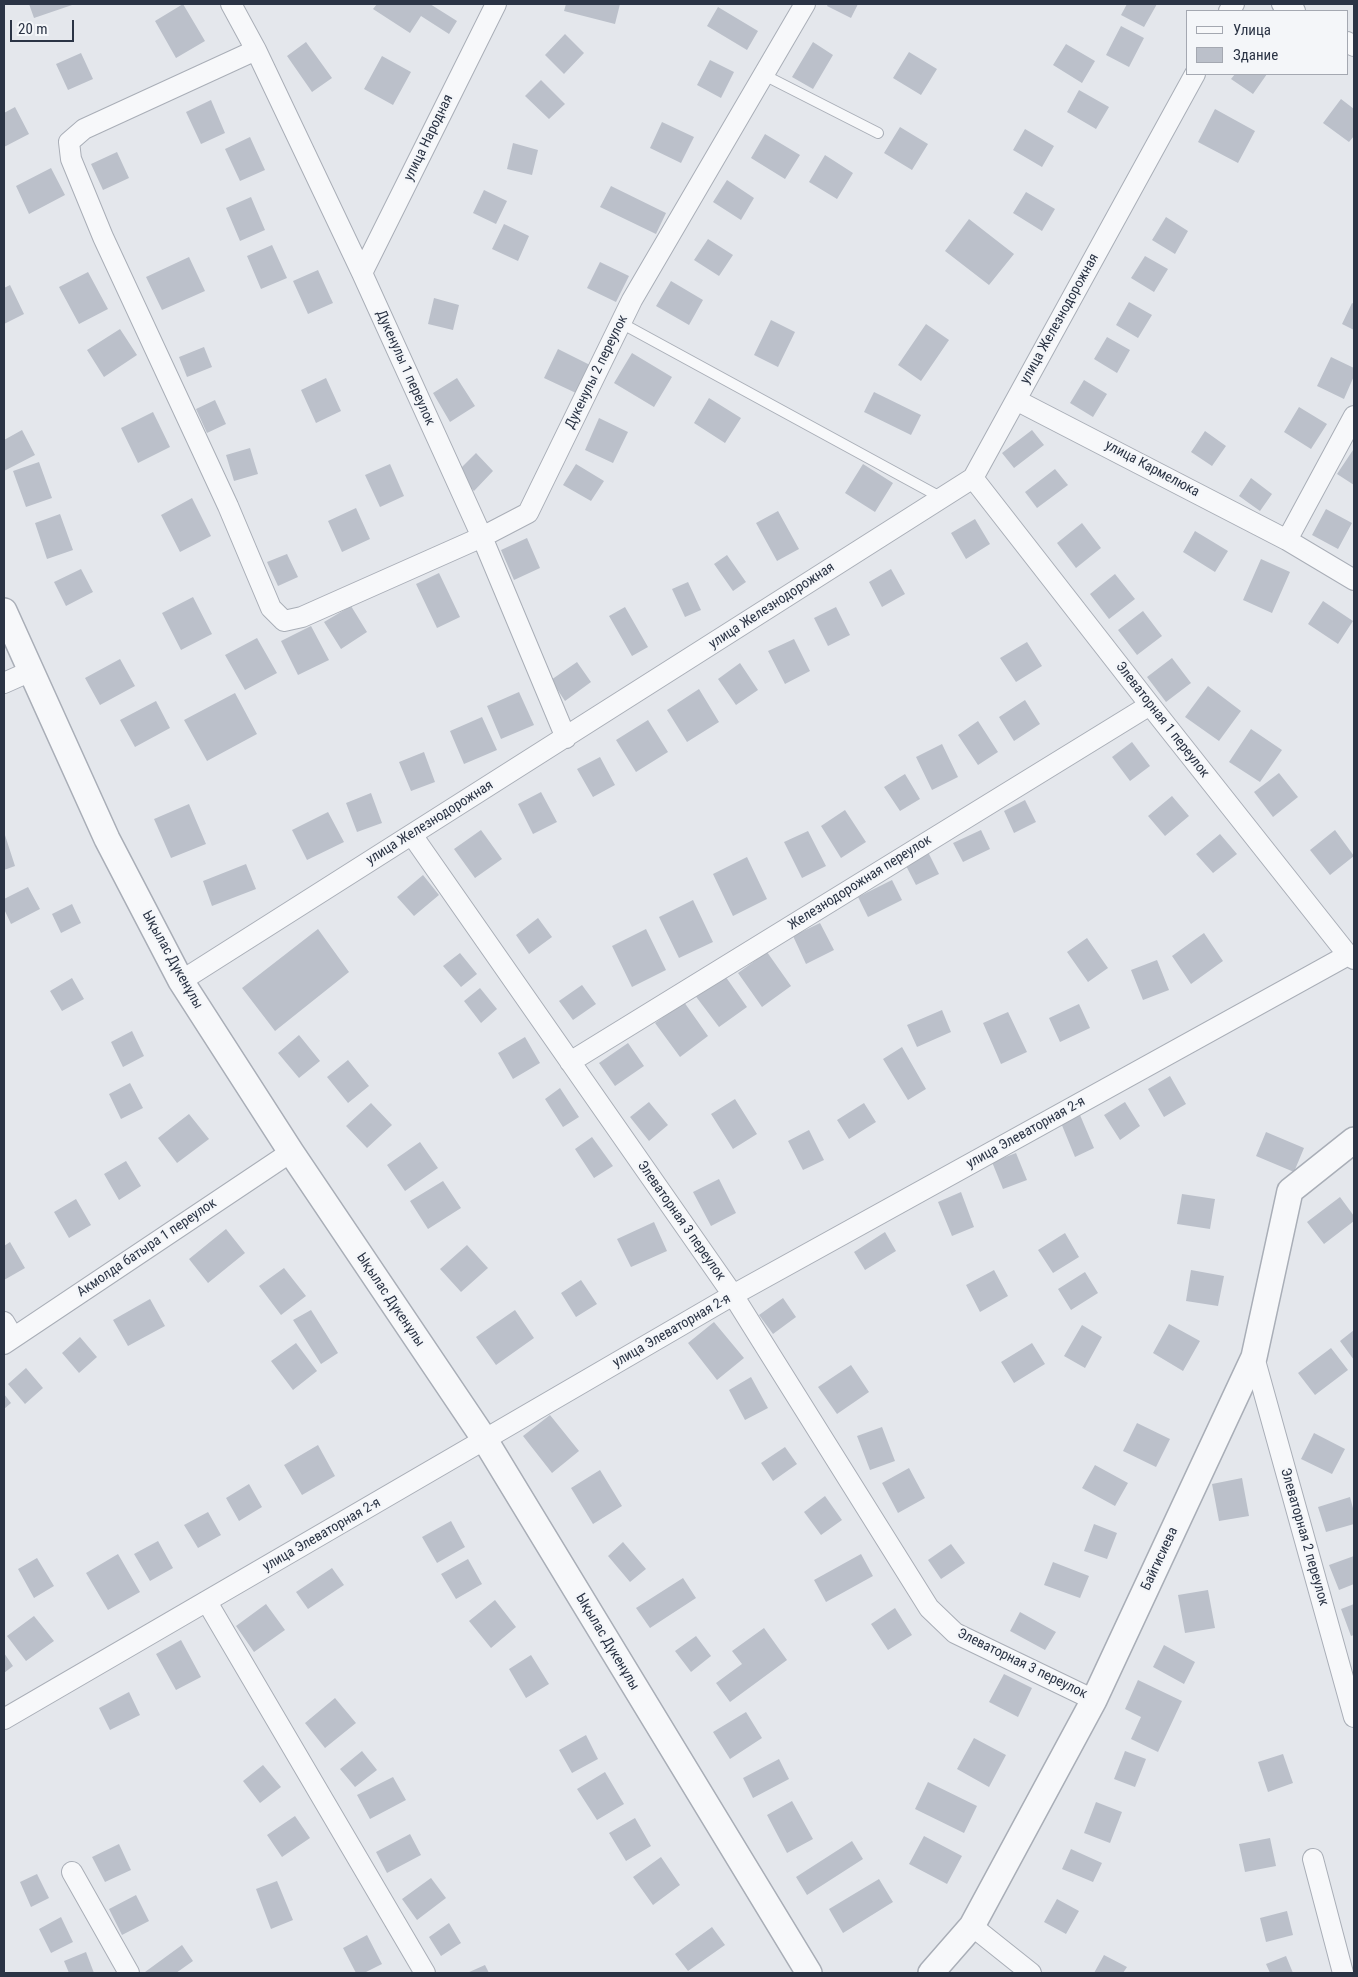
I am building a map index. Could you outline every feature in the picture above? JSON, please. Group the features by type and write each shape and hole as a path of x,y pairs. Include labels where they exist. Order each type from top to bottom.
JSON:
{"street":[{"name":"Дукенулы 1 переулок","path":"231,4 256,50 362,273 482,537 566,738"},
{"name":"улица Народная","path":"362,273 496,4"},
{"name":"Дукенулы 2 переулок","path":"256,50 84,129 69,142 71,159 103,237 228,506 270,608 284,621 302,617 482,537 528,513 632,300 805,4"},
{"path":"1282,4 1293,10"},
{"name":"улица Железнодорожная","path":"181,981 973,478 1194,75"},
{"name":"улица Кармелюка","path":"1016,400 1287,540 1354,580"},
{"path":"1287,540 1354,416"},
{"name":"Элеваторная 1 переулок","path":"973,478 1150,705 1351,957"},
{"name":"Ықылас Дүкенұлы","path":"4,611 107,839 181,981 291,1152 485,1440 808,1973"},
{"path":"4,683 31,670"},
{"name":"Железнодорожная переулок","path":"570,1062 1150,705"},
{"name":"Элеваторная 3 переулок","path":"412,835 733,1295 929,1608 954,1633 1094,1700"},
{"name":"улица Элеваторная 2-я","path":"4,1719 733,1295 1351,957"},
{"name":"Байгисиева","path":"931,1973 972,1926 1094,1700 1254,1358 1290,1191 1354,1140"},
{"name":"Акмолда батыра 1 переулок","path":"7,1334 291,1152"},
{"name":"Элеваторная 2 переулок","path":"1254,1358 1354,1717"},
{"path":"207,1602 425,1973"},
{"path":"1312,1859 1343,1973"},
{"path":"72,1872 129,1973"},
{"path":"972,1926 1031,1973"}],"lane":[{"path":"764,75 878,133"},
{"path":"621,323 942,498"}],"building":[{"path":"29,4 75,4 34,18"},
{"path":"183,4 205,41 176,58 155,21"},
{"path":"377,4 430,4 457,21 449,34 421,16 410,33 373,9"},
{"path":"566,4 620,4 615,24 564,11"},
{"path":"828,4 858,4 851,18 827,6"},
{"path":"1127,4 1157,4 1144,27 1121,15"},
{"path":"718,7 758,31 747,50 707,26"},
{"path":"1121,26 1144,38 1129,67 1106,55"},
{"path":"565,34 584,53 564,74 545,55"},
{"path":"306,42 332,78 312,92 287,56"},
{"path":"813,42 833,55 813,89 792,77"},
{"path":"1066,44 1095,61 1082,83 1053,65"},
{"path":"909,52 937,69 921,95 893,78"},
{"path":"81,53 93,79 68,90 56,64"},
{"path":"382,56 411,72 393,105 364,89"},
{"path":"710,60 734,72 721,98 697,85"},
{"path":"1234,75 1266,75 1253,94 1231,79"},
{"path":"541,80 565,104 549,119 525,96"},
{"path":"1079,90 1109,107 1096,129 1067,112"},
{"path":"1341,99 1354,109 1354,136 1349,142 1323,123"},
{"path":"211,100 225,133 201,144 186,112"},
{"path":"15,107 29,134 4,147 4,113"},
{"path":"1215,109 1255,131 1238,163 1198,142"},
{"path":"662,122 694,137 681,163 650,148"},
{"path":"900,127 928,144 912,170 884,153"},
{"path":"1025,129 1054,146 1042,167 1013,150"},
{"path":"765,134 800,155 785,179 751,158"},
{"path":"250,137 265,170 240,181 225,149"},
{"path":"513,143 538,150 532,175 507,169"},
{"path":"117,152 129,178 103,190 91,164"},
{"path":"825,155 853,173 837,199 809,182"},
{"path":"51,168 65,195 29,214 16,186"},
{"path":"727,180 754,198 741,220 713,202"},
{"path":"611,186 666,213 656,234 600,207"},
{"path":"484,190 507,201 496,224 473,213"},
{"path":"1026,192 1055,209 1042,231 1013,213"},
{"path":"251,197 265,230 240,241 226,208"},
{"path":"1166,217 1188,231 1175,254 1152,240"},
{"path":"969,219 1014,254 989,285 945,251"},
{"path":"504,224 529,236 518,261 492,249"},
{"path":"708,239 733,255 719,276 694,260"},
{"path":"272,245 287,278 261,289 247,256"},
{"path":"1145,256 1168,269 1154,292 1131,278"},
{"path":"189,257 205,291 162,310 146,277"},
{"path":"600,262 629,276 616,302 587,288"},
{"path":"318,270 333,303 308,314 293,281"},
{"path":"88,272 108,309 79,324 59,287"},
{"path":"671,281 703,300 689,325 656,306"},
{"path":"10,285 24,314 4,324 4,288"},
{"path":"434,298 459,305 453,330 428,324"},
{"path":"1129,302 1152,315 1138,338 1116,325"},
{"path":"1352,303 1354,304 1354,330 1342,324"},
{"path":"771,320 795,332 778,367 754,355"},
{"path":"926,324 949,340 921,381 898,365"},
{"path":"120,329 137,355 104,377 87,350"},
{"path":"1107,337 1130,350 1117,373 1094,359"},
{"path":"204,347 212,367 187,377 179,357"},
{"path":"558,349 590,365 576,393 544,378"},
{"path":"632,353 672,377 654,407 614,383"},
{"path":"1331,357 1354,368 1354,376 1344,399 1317,386"},
{"path":"326,378 341,411 316,423 301,390"},
{"path":"457,378 475,406 450,422 433,393"},
{"path":"1084,380 1107,394 1093,417 1070,403"},
{"path":"874,392 921,415 911,435 864,412"},
{"path":"709,398 741,418 725,443 694,423"},
{"path":"215,400 226,424 207,433 196,409"},
{"path":"1299,407 1327,424 1311,449 1284,432"},
{"path":"153,412 170,447 138,463 121,428"},
{"path":"599,418 628,432 613,463 585,450"},
{"path":"22,430 35,455 4,471 4,440"},
{"path":"1032,430 1044,445 1014,468 1002,453"},
{"path":"1205,431 1226,446 1212,466 1191,452"},
{"path":"250,448 258,474 234,481 226,455"},
{"path":"1354,451 1354,485 1337,474"},
{"path":"476,453 493,471 474,491 456,473"},
{"path":"39,462 52,498 26,507 13,471"},
{"path":"390,464 404,496 380,507 365,475"},
{"path":"576,464 604,481 591,501 563,485"},
{"path":"863,464 893,483 875,512 845,493"},
{"path":"1055,469 1068,485 1037,508 1025,492"},
{"path":"1251,478 1272,494 1260,511 1239,496"},
{"path":"192,498 211,536 180,552 161,515"},
{"path":"356,508 370,539 342,552 328,521"},
{"path":"1326,509 1352,523 1338,549 1312,535"},
{"path":"778,511 799,549 777,561 756,523"},
{"path":"60,514 73,550 47,559 35,523"},
{"path":"975,519 990,544 966,559 951,533"},
{"path":"1082,523 1101,548 1076,568 1057,543"},
{"path":"1195,531 1228,551 1215,572 1183,552"},
{"path":"527,538 540,568 514,580 501,550"},
{"path":"287,554 298,577 278,586 267,562"},
{"path":"727,555 746,582 733,591 714,564"},
{"path":"1261,559 1290,572 1272,613 1243,600"},
{"path":"81,569 93,592 66,606 54,582"},
{"path":"891,569 905,594 882,607 869,582"},
{"path":"439,573 460,617 437,628 416,584"},
{"path":"1115,574 1135,599 1109,619 1090,594"},
{"path":"688,582 701,610 685,617 672,589"},
{"path":"193,597 212,634 181,650 162,613"},
{"path":"1323,601 1353,621 1338,644 1308,624"},
{"path":"351,606 367,632 341,649 324,622"},
{"path":"625,607 648,647 632,656 609,616"},
{"path":"836,607 850,635 828,646 814,618"},
{"path":"1143,611 1162,636 1137,655 1118,630"},
{"path":"311,626 329,660 298,675 281,641"},
{"path":"257,638 277,673 245,690 225,655"},
{"path":"794,639 810,671 785,684 768,651"},
{"path":"1027,642 1042,666 1016,682 1000,658"},
{"path":"1172,658 1191,683 1166,702 1147,677"},
{"path":"120,659 135,686 100,705 85,678"},
{"path":"577,662 591,682 565,701 551,680"},
{"path":"740,663 758,690 736,705 718,679"},
{"path":"1208,686 1241,711 1219,741 1185,717"},
{"path":"699,689 719,722 687,742 667,710"},
{"path":"519,692 534,725 501,739 487,706"},
{"path":"235,693 257,734 207,761 184,720"},
{"path":"1025,700 1040,724 1014,741 999,717"},
{"path":"156,701 170,728 135,747 120,720"},
{"path":"482,717 497,750 464,764 450,731"},
{"path":"648,720 668,752 636,772 616,740"},
{"path":"978,721 998,752 978,765 958,735"},
{"path":"1251,729 1282,750 1260,782 1229,762"},
{"path":"1132,742 1150,766 1130,781 1112,757"},
{"path":"942,744 958,777 932,790 916,757"},
{"path":"424,752 435,782 411,791 399,762"},
{"path":"600,757 615,785 593,797 577,769"},
{"path":"1279,773 1298,797 1273,817 1254,792"},
{"path":"905,774 920,799 900,811 884,787"},
{"path":"541,792 557,822 533,834 518,804"},
{"path":"371,793 382,823 357,832 346,803"},
{"path":"1172,796 1189,816 1165,836 1148,816"},
{"path":"1025,800 1036,822 1014,833 1004,811"},
{"path":"189,804 206,844 171,858 154,819"},
{"path":"845,810 866,842 841,858 821,826"},
{"path":"328,812 344,842 307,860 292,830"},
{"path":"481,830 502,859 475,878 454,849"},
{"path":"981,830 990,849 963,862 953,843"},
{"path":"1335,830 1354,856 1330,875 1310,850"},
{"path":"808,831 826,866 802,878 784,842"},
{"path":"4,832 15,866 4,870"},
{"path":"1220,834 1237,854 1213,873 1196,854"},
{"path":"927,850 939,874 916,885 904,862"},
{"path":"747,857 767,899 733,916 713,874"},
{"path":"246,864 256,889 212,906 203,881"},
{"path":"423,875 439,895 414,916 397,897"},
{"path":"892,880 902,900 868,917 858,897"},
{"path":"28,887 40,909 11,924 4,909 4,899"},
{"path":"693,900 713,942 679,958 659,917"},
{"path":"72,904 81,923 61,933 52,914"},
{"path":"538,918 552,937 529,954 516,935"},
{"path":"820,923 834,950 806,964 793,936"},
{"path":"318,929 349,972 275,1031 242,988"},
{"path":"646,929 666,970 632,987 612,946"},
{"path":"1204,933 1223,961 1191,984 1172,956"},
{"path":"1087,938 1108,968 1088,982 1067,952"},
{"path":"767,952 791,986 762,1007 738,973"},
{"path":"460,953 477,974 461,987 443,966"},
{"path":"1157,960 1169,990 1143,1000 1131,970"},
{"path":"723,973 747,1007 719,1027 694,994"},
{"path":"72,978 84,999 62,1011 50,991"},
{"path":"582,985 596,1004 573,1020 559,1001"},
{"path":"480,988 497,1009 481,1023 464,1001"},
{"path":"684,1002 708,1036 680,1057 655,1023"},
{"path":"1079,1004 1090,1028 1060,1042 1049,1018"},
{"path":"942,1010 951,1032 917,1047 907,1025"},
{"path":"1008,1012 1027,1052 1001,1064 983,1023"},
{"path":"132,1031 144,1056 123,1067 111,1042"},
{"path":"299,1035 320,1061 299,1078 278,1053"},
{"path":"525,1037 540,1063 513,1079 498,1053"},
{"path":"628,1043 644,1066 615,1086 599,1063"},
{"path":"902,1047 926,1089 908,1100 883,1059"},
{"path":"348,1060 369,1086 348,1103 327,1077"},
{"path":"1170,1076 1186,1104 1164,1117 1148,1089"},
{"path":"130,1083 143,1108 121,1119 109,1094"},
{"path":"560,1088 579,1117 563,1127 545,1099"},
{"path":"735,1099 757,1134 733,1149 711,1114"},
{"path":"649,1102 668,1125 649,1141 630,1117"},
{"path":"1125,1102 1140,1126 1120,1140 1104,1115"},
{"path":"371,1103 392,1125 367,1148 346,1126"},
{"path":"864,1103 876,1122 849,1139 837,1120"},
{"path":"189,1114 209,1139 177,1163 158,1138"},
{"path":"1080,1115 1094,1148 1075,1157 1061,1123"},
{"path":"809,1130 824,1160 803,1170 788,1141"},
{"path":"1266,1132 1304,1148 1294,1172 1256,1156"},
{"path":"592,1137 613,1166 594,1178 575,1149"},
{"path":"420,1142 438,1168 405,1191 387,1165"},
{"path":"1016,1153 1027,1180 1003,1189 992,1162"},
{"path":"126,1161 141,1186 119,1200 104,1174"},
{"path":"719,1179 736,1213 711,1226 693,1192"},
{"path":"443,1181 461,1208 428,1229 410,1201"},
{"path":"961,1192 974,1227 952,1236 938,1202"},
{"path":"1182,1194 1215,1199 1210,1229 1177,1224"},
{"path":"1340,1197 1354,1216 1354,1221 1324,1244 1307,1222"},
{"path":"76,1199 91,1225 69,1238 54,1212"},
{"path":"654,1222 667,1251 631,1267 617,1239"},
{"path":"226,1229 245,1253 208,1283 189,1259"},
{"path":"885,1232 896,1251 865,1270 854,1252"},
{"path":"1065,1233 1079,1257 1053,1273 1038,1250"},
{"path":"10,1242 25,1268 4,1280 4,1246"},
{"path":"467,1245 488,1268 461,1292 440,1269"},
{"path":"284,1268 306,1296 281,1315 259,1286"},
{"path":"994,1270 1008,1296 980,1312 966,1285"},
{"path":"1191,1270 1224,1276 1218,1306 1186,1301"},
{"path":"1085,1272 1098,1293 1071,1310 1058,1289"},
{"path":"581,1280 597,1304 576,1317 561,1293"},
{"path":"783,1298 796,1317 773,1334 759,1315"},
{"path":"150,1299 165,1326 128,1346 113,1320"},
{"path":"311,1310 338,1353 321,1364 293,1320"},
{"path":"515,1310 534,1338 496,1365 476,1337"},
{"path":"714,1322 744,1358 717,1380 688,1343"},
{"path":"1169,1324 1200,1341 1183,1371 1153,1353"},
{"path":"1082,1325 1102,1337 1085,1368 1064,1356"},
{"path":"1354,1330 1354,1360 1340,1341"},
{"path":"80,1337 97,1357 79,1373 62,1353"},
{"path":"296,1343 317,1371 293,1390 271,1361"},
{"path":"1032,1343 1045,1364 1014,1383 1001,1362"},
{"path":"1331,1348 1348,1370 1315,1395 1298,1373"},
{"path":"851,1365 869,1392 837,1414 818,1387"},
{"path":"26,1368 43,1388 25,1404 8,1384"},
{"path":"751,1377 768,1408 745,1420 729,1390"},
{"path":"4,1394 11,1403 4,1409"},
{"path":"550,1415 579,1451 552,1473 523,1436"},
{"path":"1137,1423 1170,1439 1156,1467 1123,1451"},
{"path":"882,1427 895,1461 870,1470 857,1436"},
{"path":"1314,1433 1345,1449 1332,1474 1301,1459"},
{"path":"318,1445 335,1476 302,1495 284,1465"},
{"path":"785,1447 797,1464 773,1481 761,1463"},
{"path":"1095,1465 1128,1483 1115,1506 1082,1488"},
{"path":"909,1468 925,1498 898,1513 882,1483"},
{"path":"600,1470 622,1506 593,1524 571,1488"},
{"path":"1242,1478 1249,1516 1219,1521 1212,1484"},
{"path":"249,1484 262,1507 239,1521 226,1498"},
{"path":"825,1496 842,1520 821,1535 804,1512"},
{"path":"1350,1497 1354,1512 1354,1524 1326,1532 1318,1507"},
{"path":"208,1512 221,1535 198,1548 184,1525"},
{"path":"451,1521 465,1547 437,1563 422,1537"},
{"path":"1094,1524 1117,1533 1107,1559 1084,1551"},
{"path":"158,1541 173,1568 150,1581 134,1554"},
{"path":"623,1542 646,1569 630,1582 608,1556"},
{"path":"951,1544 965,1563 941,1579 928,1560"},
{"path":"118,1554 140,1592 108,1610 86,1573"},
{"path":"861,1554 873,1576 826,1602 814,1580"},
{"path":"1354,1556 1354,1584 1339,1590 1329,1565"},
{"path":"37,1558 54,1586 34,1598 18,1569"},
{"path":"468,1559 482,1584 456,1599 441,1574"},
{"path":"1053,1562 1089,1576 1080,1598 1044,1585"},
{"path":"332,1568 344,1585 308,1609 296,1592"},
{"path":"683,1578 696,1598 650,1628 636,1608"},
{"path":"1208,1590 1215,1628 1185,1633 1178,1595"},
{"path":"495,1600 516,1627 491,1648 469,1621"},
{"path":"266,1604 285,1630 254,1652 236,1626"},
{"path":"1354,1604 1354,1635 1351,1636 1341,1609"},
{"path":"895,1608 912,1635 888,1650 871,1624"},
{"path":"1020,1612 1056,1632 1045,1650 1010,1631"},
{"path":"34,1616 54,1641 26,1661 7,1636"},
{"path":"764,1628 787,1660 730,1702 716,1683 742,1664 732,1651"},
{"path":"696,1636 711,1656 691,1672 675,1651"},
{"path":"181,1640 201,1677 176,1690 156,1654"},
{"path":"1164,1645 1195,1662 1184,1684 1153,1667"},
{"path":"4,1653 13,1666 4,1673"},
{"path":"531,1655 549,1684 526,1698 509,1669"},
{"path":"1004,1674 1032,1688 1018,1717 989,1702"},
{"path":"1138,1680 1182,1701 1158,1752 1131,1739 1141,1717 1125,1709"},
{"path":"129,1692 140,1715 110,1730 99,1708"},
{"path":"335,1698 356,1723 325,1748 305,1723"},
{"path":"746,1712 762,1738 730,1759 713,1732"},
{"path":"586,1735 598,1759 572,1773 559,1750"},
{"path":"974,1738 1006,1755 989,1787 957,1769"},
{"path":"362,1751 377,1770 355,1787 340,1769"},
{"path":"1125,1751 1146,1759 1135,1787 1114,1779"},
{"path":"1283,1754 1293,1783 1268,1792 1258,1762"},
{"path":"779,1759 789,1779 753,1798 743,1778"},
{"path":"263,1765 281,1787 260,1803 243,1781"},
{"path":"605,1772 624,1804 597,1820 577,1789"},
{"path":"393,1777 406,1800 370,1819 357,1795"},
{"path":"928,1782 977,1806 964,1833 915,1809"},
{"path":"792,1801 813,1839 787,1853 767,1815"},
{"path":"1096,1802 1122,1812 1110,1843 1084,1833"},
{"path":"295,1816 310,1838 282,1857 267,1835"},
{"path":"635,1818 651,1846 626,1861 609,1833"},
{"path":"410,1834 421,1855 387,1873 376,1852"},
{"path":"924,1836 962,1856 947,1884 909,1864"},
{"path":"1270,1838 1276,1866 1245,1872 1239,1844"},
{"path":"852,1841 863,1859 807,1895 796,1877"},
{"path":"119,1844 131,1870 105,1882 92,1857"},
{"path":"1071,1849 1102,1863 1093,1882 1062,1869"},
{"path":"661,1857 680,1885 653,1905 633,1877"},
{"path":"37,1874 49,1898 31,1907 20,1882"},
{"path":"431,1878 446,1898 417,1920 402,1899"},
{"path":"879,1879 893,1902 843,1933 829,1909"},
{"path":"277,1881 293,1920 271,1929 256,1889"},
{"path":"136,1895 149,1921 122,1935 109,1909"},
{"path":"1057,1899 1079,1911 1066,1934 1044,1922"},
{"path":"1287,1911 1293,1935 1266,1942 1260,1918"},
{"path":"61,1917 73,1942 51,1953 39,1929"},
{"path":"449,1923 461,1943 441,1956 429,1937"},
{"path":"712,1927 725,1945 688,1971 675,1954"},
{"path":"367,1935 382,1964 364,1973 356,1973 343,1948"},
{"path":"182,1945 193,1961 176,1973 145,1972"},
{"path":"86,1952 94,1973 69,1973 64,1961"},
{"path":"1104,1955 1127,1967 1123,1973 1094,1973"},
{"path":"1286,1956 1293,1973 1270,1973 1266,1964"},
{"path":"485,1965 489,1973 467,1973"}]}
